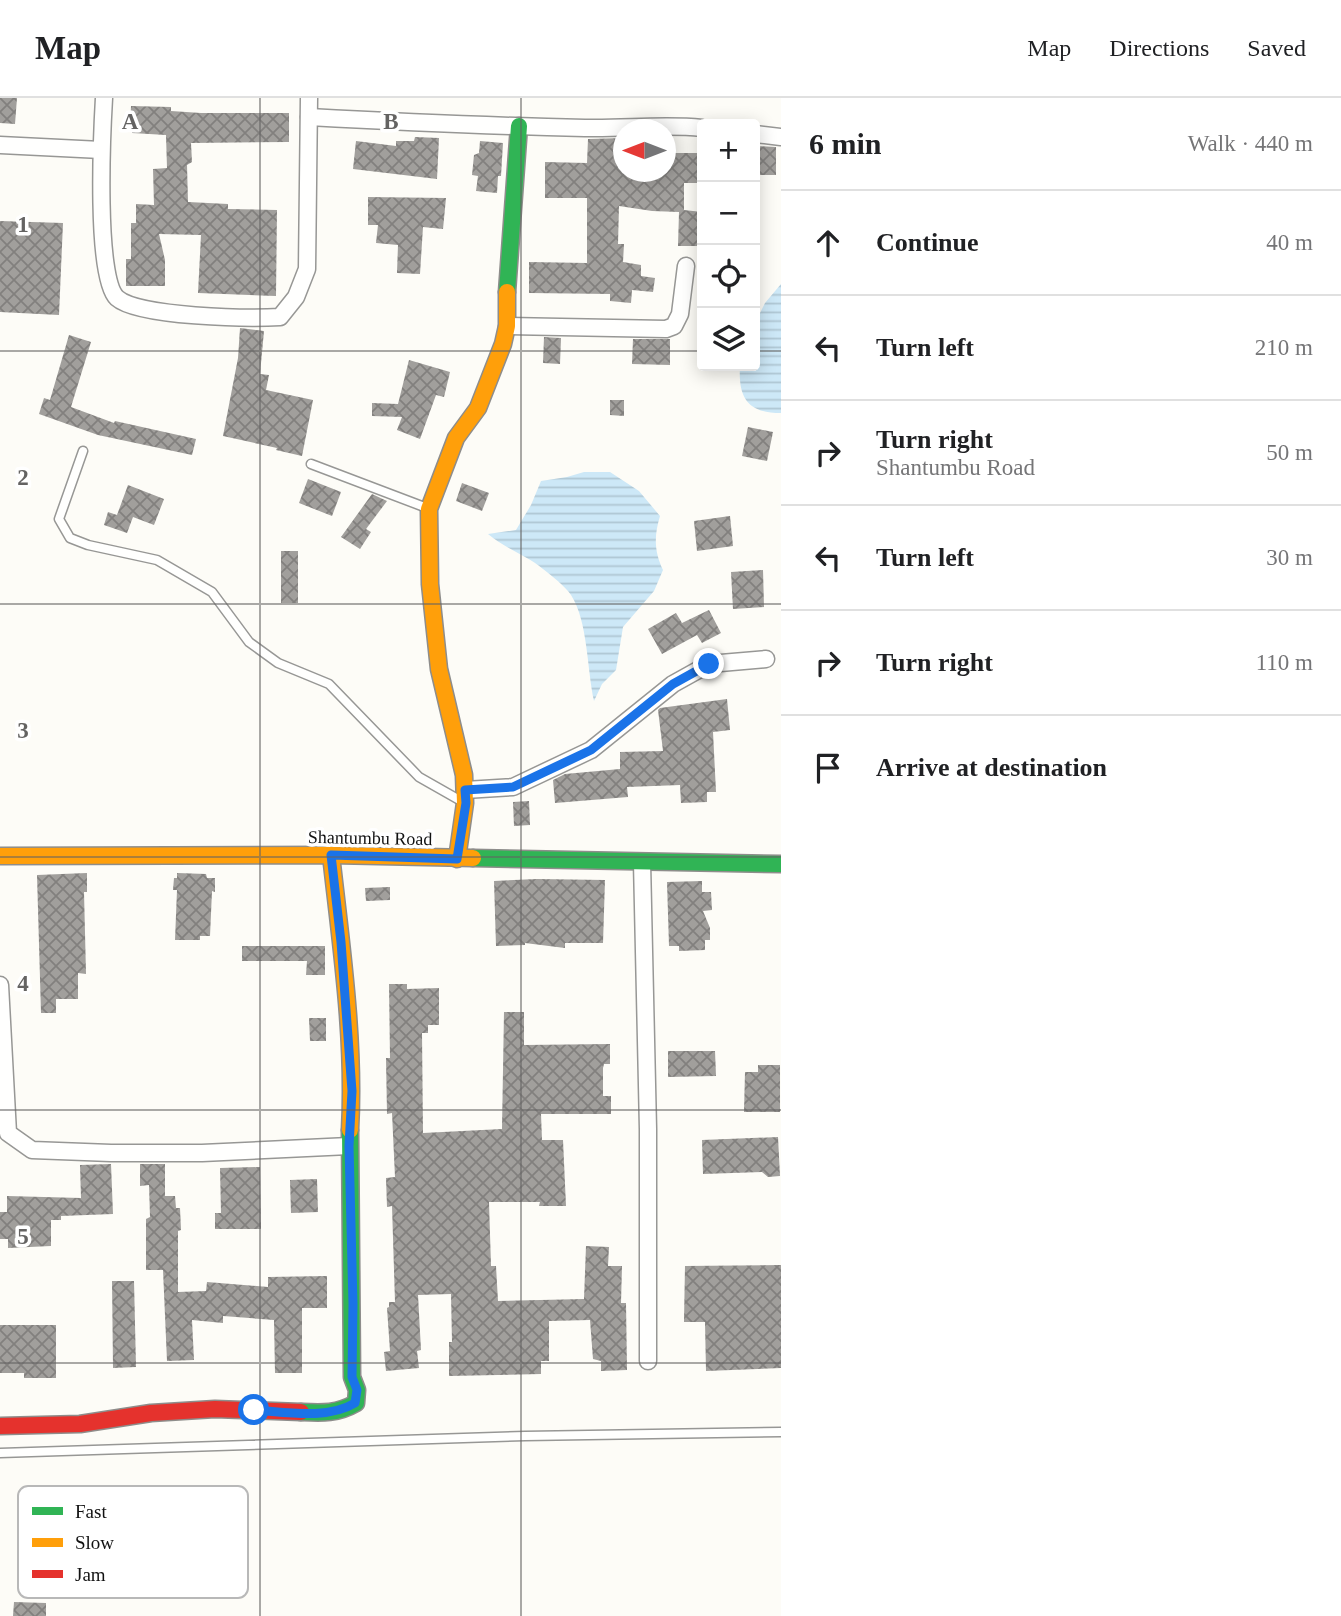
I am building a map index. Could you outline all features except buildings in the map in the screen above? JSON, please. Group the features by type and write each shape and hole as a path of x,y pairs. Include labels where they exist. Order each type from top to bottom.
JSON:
{"street":[{"path":"104,98 101,150 103,234 112,290 117,298 128,305 152,310 251,319 280,317 296,297 307,269 309,98"},
{"path":"309,117 443,125 697,128"},
{"path":"457,859 465,797 464,775 439,669 430,584 429,509 456,438 478,408 503,344 507,326 507,290 519,126"},
{"path":"760,135 781,137"},
{"path":"0,145 101,150"},
{"path":"507,326 666,329 674,326 680,314 686,266"},
{"path":"465,797 513,787 591,750 673,684 709,664 766,659"},
{"path":"0,1426 80,1424 151,1413 215,1409 331,1412 344,1410 355,1403 357,1390 352,1377 349,1146 352,1091 341,942 331,855"},
{"name":"Shantumbu Road","path":"0,858 331,855 781,864"},
{"path":"642,863 648,1129 648,1361"},
{"path":"0,985 8,1133 32,1150 201,1153 349,1146"}],"lane":[{"path":"83,451 59,519 70,538 88,545 157,560 212,592 249,642 278,663 329,684 419,777 465,797"},
{"path":"311,464 429,509"},
{"path":"0,1453 484,1437 781,1432"}],"water":[{"path":"781,284 781,413 753,407 747,402 741,387 740,371 760,371 760,313"},
{"path":"584,472 610,472 639,491 660,516 656,543 663,570 654,591 623,627 616,670 602,684 594,701 581,618 571,595 536,564 488,534 516,530 541,481"}],"traffic: fast":[{"path":"507,292 519,126"},
{"path":"473,858 781,864"},
{"path":"301,1412 336,1411 356,1403 357,1390 352,1377 350,1130"}],"traffic: slow":[{"path":"457,859 465,803 464,775 439,669 430,584 429,509 456,438 478,408 503,344 507,326 507,292"},
{"path":"0,856 331,855 473,858"},
{"path":"331,855 349,1027 350,1130"}],"traffic: jam":[{"path":"0,1426 80,1424 151,1413 215,1409 301,1412"}],"route":[{"path":"254,1410 344,1410 355,1403 357,1390 352,1377 349,1146 352,1091 341,942 331,855 457,859 466,803 465,790 513,787 591,750 673,684 709,664"}]}
